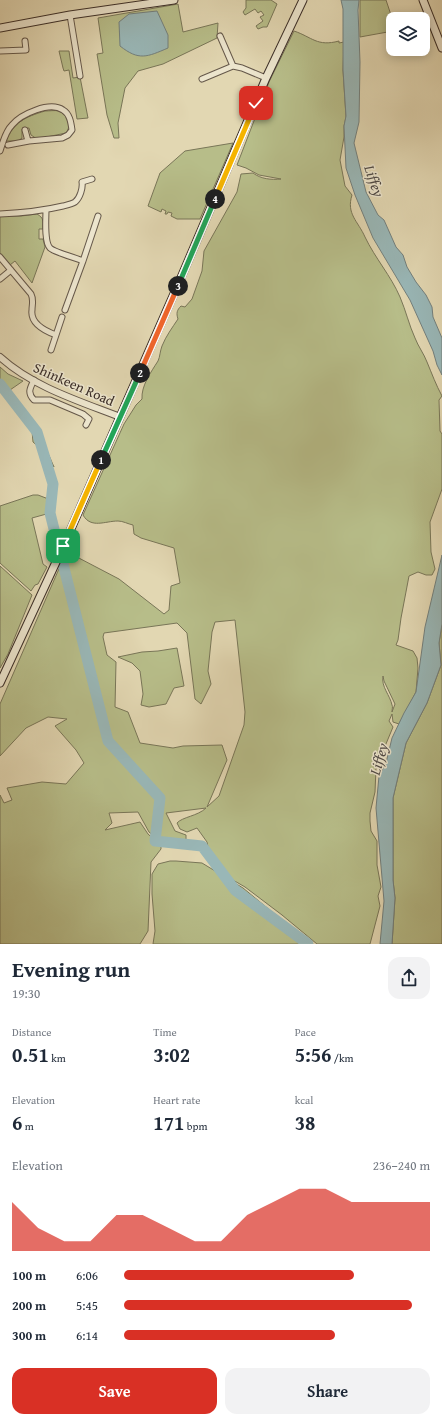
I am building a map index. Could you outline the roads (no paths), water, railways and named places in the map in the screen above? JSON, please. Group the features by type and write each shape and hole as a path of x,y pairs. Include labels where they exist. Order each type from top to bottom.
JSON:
{"main road":[{"path":"0,28 136,3 174,0"},
{"path":"0,683 120,417 266,78 303,0"},
{"path":"426,1 442,48"}],"street":[{"path":"70,15 80,76"},
{"path":"220,36 233,66"},
{"path":"0,51 26,50 25,41"},
{"path":"202,79 233,66 266,78"},
{"path":"0,151 7,132 11,126 20,117 31,112 45,108 57,108 66,112 70,120 72,130 68,135 62,138 28,141 8,145"},
{"path":"25,130 28,141"},
{"path":"0,214 46,210 74,203 79,197 83,185 82,182 92,180"},
{"path":"46,210 48,246 53,250 83,260"},
{"path":"65,310 98,216"},
{"path":"0,257 31,294 33,299 31,315 33,320 42,329 56,335"},
{"path":"0,279 11,270"},
{"path":"51,350 62,317"},
{"name":"Shinkeen Road","path":"0,357 17,370 34,380 68,396 120,417"},
{"path":"34,380 29,390 31,397 34,400 50,400 83,414 89,419 86,425"}],"water":[{"path":"341,0 359,0 359,122 354,143 366,192 378,215 384,220 396,247 403,255 407,267 426,295 432,307 433,317 442,338 442,375 410,300 373,238 355,195 346,168 344,126 346,116 343,70 343,9"},
{"path":"157,11 168,35 168,48 154,54 138,56 120,46 119,22 129,14"},
{"path":"442,555 442,624 439,643 441,665 427,703 406,743 393,798 393,880 395,898 392,944 380,944 384,901 376,808 379,776 386,763 392,738 416,692 425,627"}],"waterway":[{"path":"0,384 37,432 53,484 50,513 58,545"},
{"path":"62,560 108,741 160,798 155,841 202,846 235,890 308,944"}],"water label":[{"name":"Liffey","path":"374,181"},
{"name":"Liffey","path":"379,759"}]}
